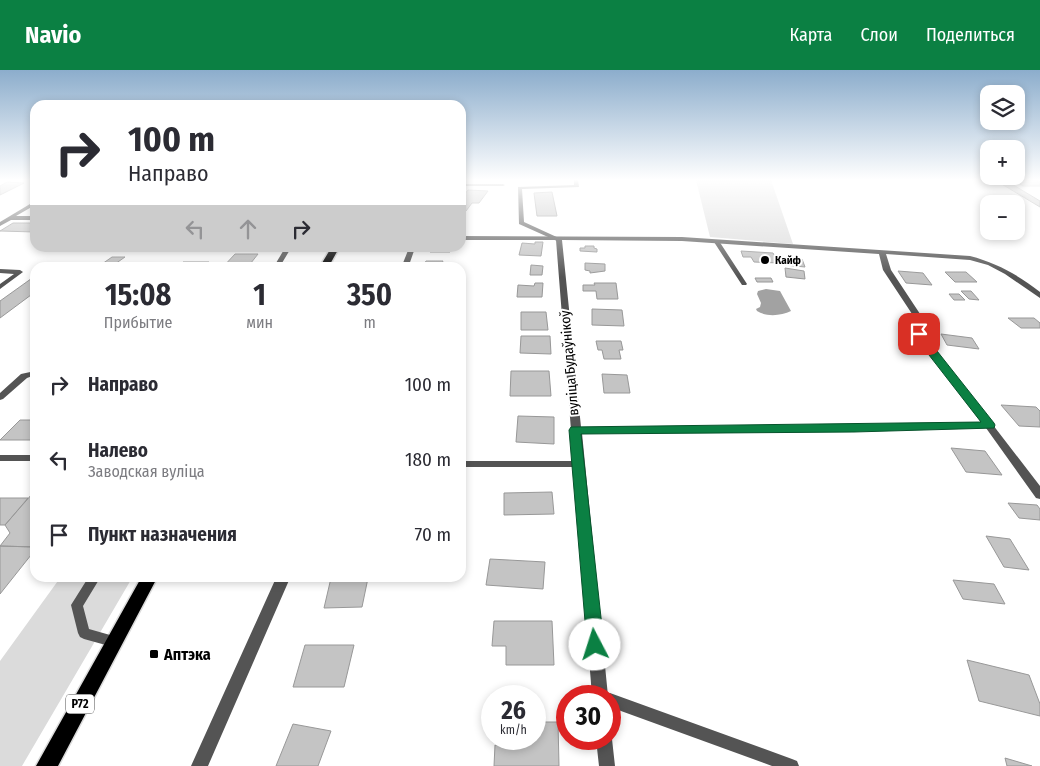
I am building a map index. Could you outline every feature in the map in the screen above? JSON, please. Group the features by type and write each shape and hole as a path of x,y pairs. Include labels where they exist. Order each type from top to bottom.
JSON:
{"main road":[{"name":"Р72","path":"47,766 113,641 148,582"}],"street":[{"path":"466,238 559,240 682,239 970,258 987,261 1009,272 1040,296"},
{"name":"вуліца Будаўнікоў","path":"559,240 599,685"},
{"path":"882,252 887,270 924,326 919,334 990,425 1040,495"},
{"path":"575,430 990,425"},
{"path":"199,766 281,582"},
{"path":"605,750 606,766"}],"lane":[{"path":"0,224 19,212"},
{"path":"521,212 522,223 559,240"},
{"path":"10,218 30,218"},
{"path":"717,242 744,284"},
{"path":"0,271 20,272 0,287"},
{"path":"0,397 24,376 30,374"},
{"path":"0,458 30,458"},
{"path":"466,464 578,464"},
{"path":"91,582 77,605 84,634 113,641"},
{"path":"621,704 792,766"}],"shaded area":[{"path":"704,212 782,212 793,244 710,237"},
{"path":"766,289 780,291 791,311 774,315 757,311 756,309 760,307 761,303 757,294 758,291"},
{"path":"57,582 130,582 22,766 0,766 0,661"}],"building":[{"path":"537,212 556,212 557,216 537,216"},
{"path":"13,223 30,223 30,232 0,231"},
{"path":"535,242 543,242 541,256 519,255 522,243 535,244"},
{"path":"585,246 594,246 597,252 580,251 580,248 585,248"},
{"name":"Кайф","path":"741,251 773,253 779,263 754,262 751,257 743,257"},
{"path":"235,254 258,254 252,262 228,262"},
{"path":"112,257 125,257 118,262 105,262"},
{"path":"782,258 802,259 805,267 785,265"},
{"path":"426,261 443,261 443,262"},
{"path":"585,263 605,264 605,271 590,273 590,271 585,270"},
{"path":"531,265 543,266 542,275 530,275"},
{"path":"785,268 804,271 805,279 786,277"},
{"path":"898,271 923,273 932,285 906,283"},
{"path":"945,272 966,272 977,282 955,282"},
{"path":"755,278 771,278 773,282 757,282"},
{"path":"30,280 30,296 0,318 0,301"},
{"path":"535,283 543,283 542,297 517,297 518,285 534,286"},
{"path":"594,283 616,283 618,299 597,299 596,291 583,291 583,285 595,285"},
{"path":"961,291 971,291 979,300 969,299"},
{"path":"949,294 959,294 965,300 954,300"},
{"path":"592,309 622,310 624,326 592,325"},
{"path":"521,312 546,312 548,330 521,330"},
{"path":"1008,318 1034,318 1040,323 1040,328 1021,328"},
{"path":"941,334 972,338 979,349 947,345"},
{"path":"521,336 550,336 551,354 520,353"},
{"path":"596,341 621,341 623,350 619,350 621,359 604,359 602,350 598,350"},
{"path":"511,371 549,371 551,396 510,396"},
{"path":"602,374 627,375 630,393 604,393"},
{"path":"1001,405 1036,407 1040,411 1040,427 1019,426"},
{"path":"518,416 554,417 554,444 516,442"},
{"path":"20,420 30,420 30,440 0,440"},
{"path":"951,448 985,451 1002,475 966,472"},
{"path":"552,492 554,514 504,515 504,493"},
{"path":"30,496 30,547 0,546 10,533 5,525"},
{"path":"0,498 28,498 5,525 0,525"},
{"path":"1008,503 1037,505 1040,509 1040,520 1019,518"},
{"path":"986,536 1010,539 1029,570 1004,567"},
{"path":"0,546 30,547 30,556 0,594"},
{"path":"490,559 545,562 543,589 486,585"},
{"path":"953,580 994,584 1005,604 963,599"},
{"path":"330,582 367,582 362,607 324,608"},
{"path":"494,621 552,621 554,665 506,665 506,646 492,646"},
{"path":"305,645 354,645 344,687 293,687"},
{"path":"967,660 1029,675 1040,704 1040,716 979,701"},
{"path":"546,722 556,722 556,750 559,750 559,766 494,766 495,750 546,750"},
{"path":"293,724 331,731 318,766 276,766"},
{"path":"1005,758 1032,766 1007,766"}],"place":[{"name":"Кайф","path":"765,260"},
{"name":"Аптэка","path":"154,654"}],"route":[{"path":"595,645 575,430 990,425 919,334"}]}
